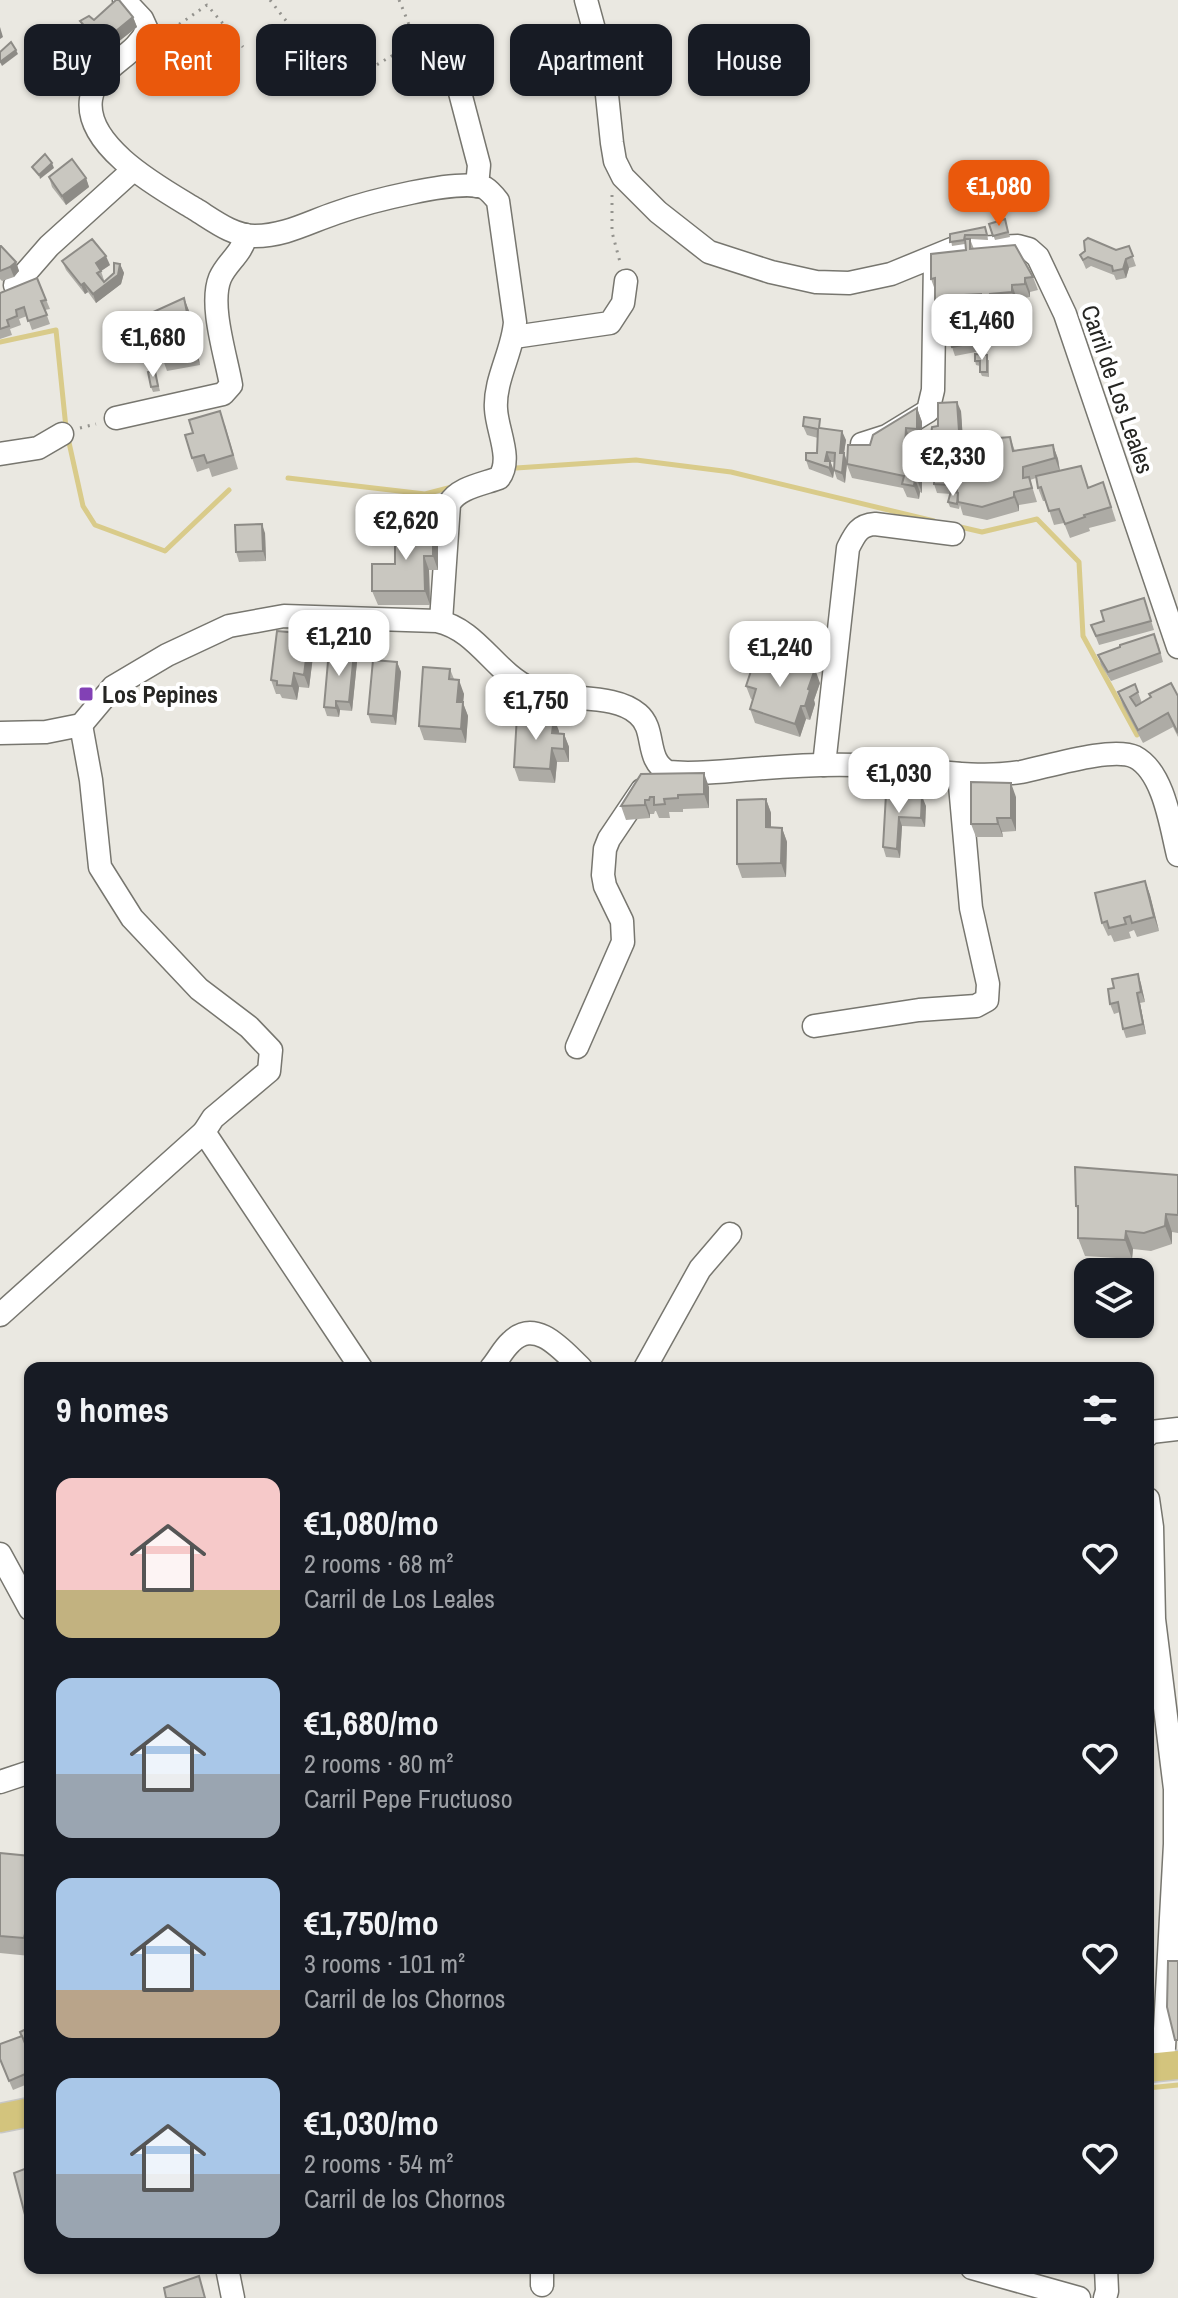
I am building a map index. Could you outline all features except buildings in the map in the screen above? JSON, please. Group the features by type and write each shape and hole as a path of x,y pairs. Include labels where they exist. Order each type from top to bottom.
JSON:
{"street":[{"path":"124,0 145,24"},
{"name":"Carril de Los Leales","path":"586,0 604,66 609,129 623,177 684,235 709,252 771,272 816,282 849,283 891,274 952,249 1018,246 1029,249 1038,257 1065,314 1178,647"},
{"path":"136,42 105,70 91,98 91,109 102,135 133,170 219,223 246,235 270,235 295,230 381,200 462,185 487,189 498,201 515,322 514,337 496,393 504,471 499,478 460,492 449,504 441,621"},
{"path":"461,96 479,165 477,186"},
{"path":"15,285 49,246 133,170"},
{"path":"116,418 223,394 231,385 217,309 218,287 223,272 244,245 246,235"},
{"path":"862,444 887,436 928,411 931,403 935,255"},
{"path":"514,337 610,323 623,303 626,281"},
{"path":"0,454 38,448 66,432"},
{"path":"824,765 848,548 856,532 865,525 875,524 953,534"},
{"path":"0,733 46,732 81,725 113,687 167,655 229,626 284,616 441,621 470,637 519,683 554,697 606,701 632,709 645,722 655,760 660,768 668,772 875,765 959,774 1006,774 1120,754 1136,758 1170,786 1178,855"},
{"path":"0,1315 204,1132 213,1118 269,1071 271,1050 249,1027 199,989 142,929 100,867 91,780 81,725"},
{"path":"577,1047 623,942 622,921 605,886 605,849 619,822 660,768"},
{"path":"814,1026 919,1010 976,1006 987,1000 988,984 971,908 959,774"},
{"path":"204,1132 357,1362"},
{"path":"648,1362 700,1269 730,1234"},
{"path":"496,1362 514,1338 532,1332 546,1337 574,1362"},
{"path":"1154,1432 1178,1429"},
{"path":"0,1554 24,1598"},
{"path":"1154,1619 1175,1789 1163,2066"},
{"path":"0,1784 24,1774"},
{"path":"0,1784 24,1788"},
{"path":"228,2274 233,2298"},
{"path":"993,2274 1079,2298"},
{"path":"1105,2298 1106,2274"}],"path":[{"path":"180,24 211,0"},
{"path":"270,0 315,58 337,52 356,77 392,56"},
{"path":"399,0 410,24"},
{"path":"207,5 243,47"},
{"path":"618,166 613,178 612,232 626,281"},
{"path":"66,432 116,418"}],"waterway":[{"path":"0,342 56,330 66,428"},
{"path":"68,438 83,506 95,525 165,551 229,490"},
{"path":"516,468 636,460 731,472 934,521"},
{"path":"288,478 425,494 452,487"},
{"path":"956,526 982,532 1037,519 1079,562 1083,636 1137,735"},
{"path":"1154,2087 1178,2085"}],"place":[{"name":"Los Pepines","path":"86,694"}]}
